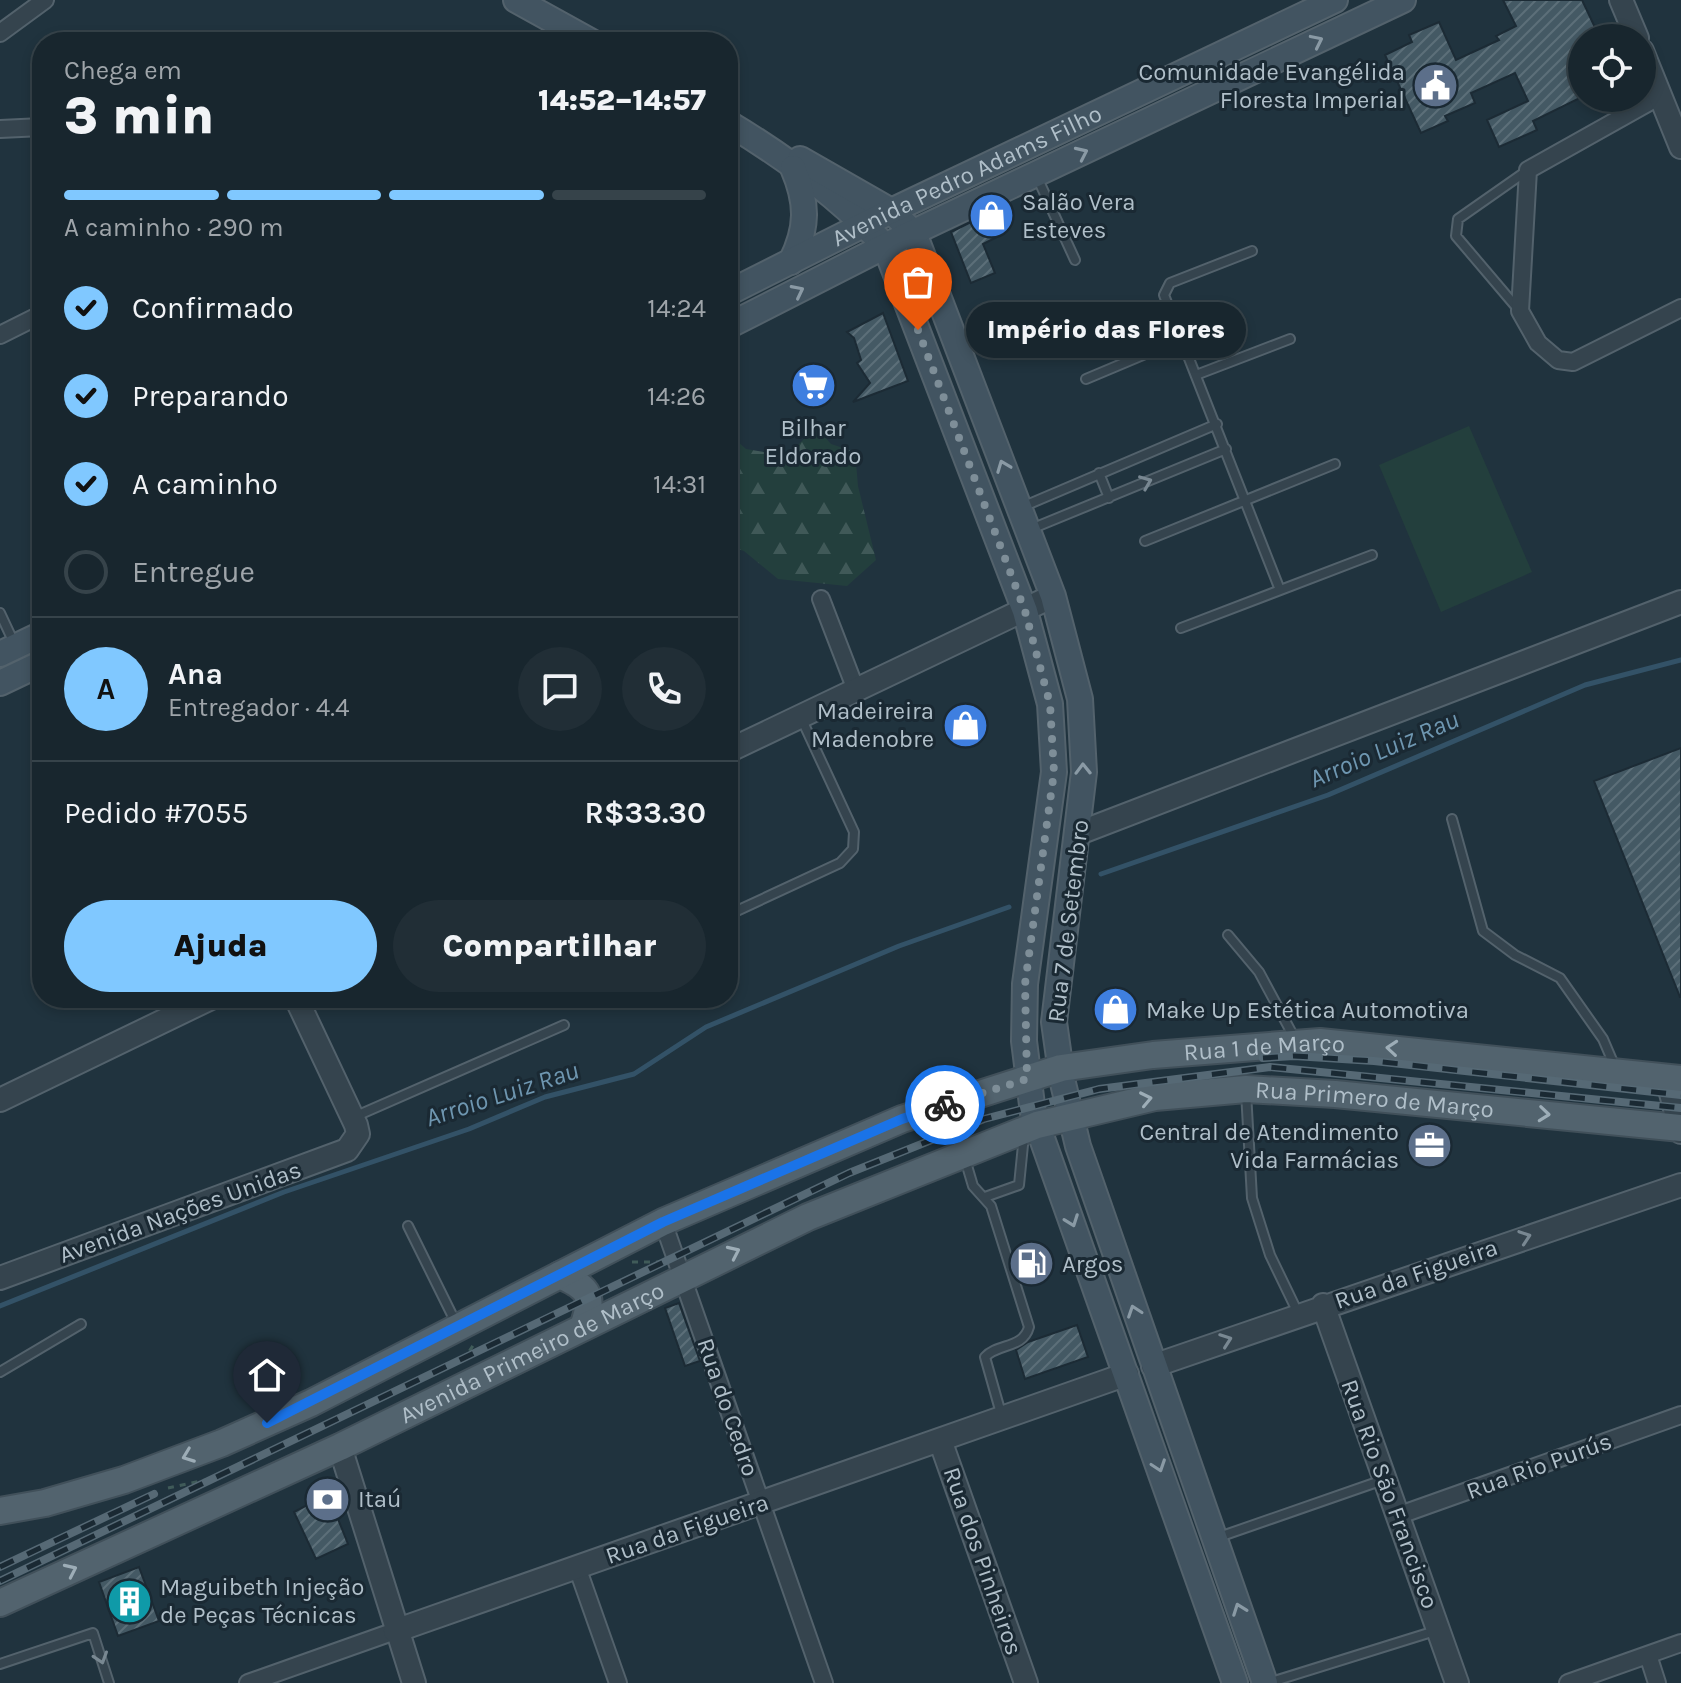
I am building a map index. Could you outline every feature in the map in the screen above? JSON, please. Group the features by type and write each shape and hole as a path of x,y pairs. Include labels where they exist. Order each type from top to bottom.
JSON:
{"main road":[{"path":"516,0 574,32"},
{"name":"Avenida Pedro Adams Filho","path":"738,288 891,211 1335,0"},
{"name":"Avenida Pedro Adams Filho","path":"738,321 885,246 1403,0"},
{"path":"738,129 772,149"},
{"name":"Rua 7 de Setembro","path":"772,149 815,166 891,211 914,233 1053,596 1080,699 1084,772 1054,1022 1070,1117 1153,1366 1267,1683"},
{"name":"Rua 7 de Setembro","path":"772,149 865,224 885,246 1025,611 1050,704 1054,772 1025,984 1031,1128 1127,1374 1235,1683"},
{"path":"791,262 802,240 806,220 801,187 792,166"},
{"path":"8,650 32,639"},
{"path":"0,683 32,668"},
{"name":"Rua 1 de Março","path":"1061,1068 1153,1055 1320,1042 1469,1054 1617,1072"},
{"path":"0,1511 45,1503 124,1480 222,1443 311,1403 663,1222 902,1119 1061,1068"},
{"path":"1617,1072 1674,1079"},
{"name":"Rua Primero de Março","path":"1070,1117 1155,1097 1246,1089 1335,1094 1680,1129"},
{"name":"Avenida Primeiro de Março","path":"0,1603 340,1447 682,1276 808,1217 963,1153 1070,1117"},
{"path":"560,1275 581,1284 587,1292 590,1308 583,1327"}],"street":[{"path":"0,33 45,0"},
{"path":"1621,0 1631,24"},
{"path":"1656,86 1681,147"},
{"path":"1660,96 1528,170 1520,311 1526,327 1538,343 1558,360 1573,362 1681,308"},
{"path":"0,129 32,127"},
{"path":"0,335 32,319"},
{"path":"738,746 1053,596"},
{"path":"821,599 856,690"},
{"path":"1079,833 1681,602"},
{"path":"0,1100 190,1008"},
{"path":"300,1008 354,1128"},
{"path":"1674,1079 1680,1129"},
{"name":"Avenida Nações Unidas","path":"0,1278 331,1157 347,1150 354,1128"},
{"name":"Rua da Figueira","path":"1153,1366 1323,1305 1681,1185"},
{"name":"Rua do Cedro","path":"663,1222 824,1683"},
{"name":"Rua Rio São Francisco","path":"1323,1305 1457,1683"},
{"name":"Rua da Figueira","path":"248,1683 1127,1374"},
{"name":"Rua Rio Purús","path":"1397,1516 1681,1415"},
{"name":"Rua dos Pinheiros","path":"940,1440 1026,1683"},
{"path":"340,1447 395,1631 414,1683"},
{"path":"577,1567 618,1683"},
{"path":"1568,1683 1681,1643"},
{"path":"1648,1655 1657,1683"}],"lane":[{"path":"1520,311 1456,236 1455,227 1458,219 1528,170"},
{"path":"1036,175 1075,260"},
{"path":"1252,251 1166,287 1164,295 1280,590"},
{"path":"1086,379 1181,339"},
{"path":"1196,375 1290,339"},
{"path":"1024,519 1099,473 1217,424"},
{"path":"1024,519 1109,498 1226,449"},
{"path":"1145,541 1335,464"},
{"path":"1099,473 1109,498"},
{"path":"1181,628 1372,555"},
{"path":"0,613 8,650"},
{"path":"738,910 840,863 853,849 854,832 800,717"},
{"path":"1452,819 1483,931 1515,955 1560,978 1603,1039 1617,1072"},
{"path":"1228,935 1259,972 1297,1043"},
{"path":"354,1128 564,1025"},
{"path":"1246,1089 1252,1198 1270,1255 1298,1314"},
{"path":"985,1197 1019,1185 1031,1128"},
{"path":"963,1153 973,1186 991,1206 1029,1327 1019,1342 990,1352 985,1357 1002,1418"},
{"path":"408,1226 458,1328"},
{"path":"0,1372 81,1324"},
{"path":"1214,1538 1384,1480"},
{"path":"1267,1683 1439,1630"},
{"path":"0,1664 93,1633 109,1683"}],"green space":[{"path":"1469,426 1532,572 1441,612 1379,465"},
{"path":"816,427 831,444 855,452 858,486 876,560 847,586 778,579 738,549 738,442 746,449 787,456"}],"building":[{"path":"1503,0 1582,0 1593,24 1568,24 1568,104 1533,121 1537,130 1499,147 1487,120 1528,101 1515,73 1471,93 1475,103 1445,116 1448,121 1421,133 1385,55 1412,42 1409,35 1439,22 1456,60 1499,40 1496,36 1516,26"},
{"path":"995,210 1003,234 983,244 995,273 971,283 951,232"},
{"path":"883,313 908,381 853,402 870,383 857,363 861,360 854,338 847,332"},
{"path":"1681,748 1681,997 1680,997 1594,781"},
{"path":"679,1303 700,1361 685,1366 665,1308"},
{"path":"1077,1325 1088,1357 1025,1379 1016,1350 1028,1342"},
{"path":"328,1494 348,1544 316,1559 294,1512"},
{"name":"Maguibeth Injeção de Peças Técnicas","path":"139,1567 159,1621 118,1636 99,1582"}],"waterway":[{"name":"Arroio Luiz Rau","path":"1101,874 1328,795 1585,685 1681,660"},
{"name":"Arroio Luiz Rau","path":"0,1306 284,1192 469,1129 545,1097 634,1074 706,1027 899,946 1009,907"}],"railway":[{"path":"1263,1058 1294,1056 1374,1061 1681,1095"},
{"path":"0,1581 849,1173 984,1119 1099,1089 1270,1067 1681,1108"},
{"path":"0,1567 154,1494"}],"way so far":[{"path":"918,330 1038,652 1050,704 1054,772 1025,984 1027,1079 945,1105"}],"place":[{"name":"Comunidade Evangélida Floresta Imperial","path":"1436,86"},
{"name":"Salão Vera Esteves","path":"991,216"},
{"name":"Império das Flores","path":"918,330"},
{"name":"Bilhar Eldorado","path":"813,386"},
{"name":"Madeireira Madenobre","path":"965,725"},
{"name":"Make Up Estética Automotiva","path":"1115,1010"},
{"name":"Central de Atendimento Vida Farmácias","path":"1430,1146"},
{"name":"Argos","path":"1031,1264"},
{"name":"Itaú","path":"327,1499"},
{"name":"Maguibeth Injeção de Peças Técnicas","path":"129,1601"}],"route":[{"path":"267,1423 663,1222 902,1119 945,1105"}]}
